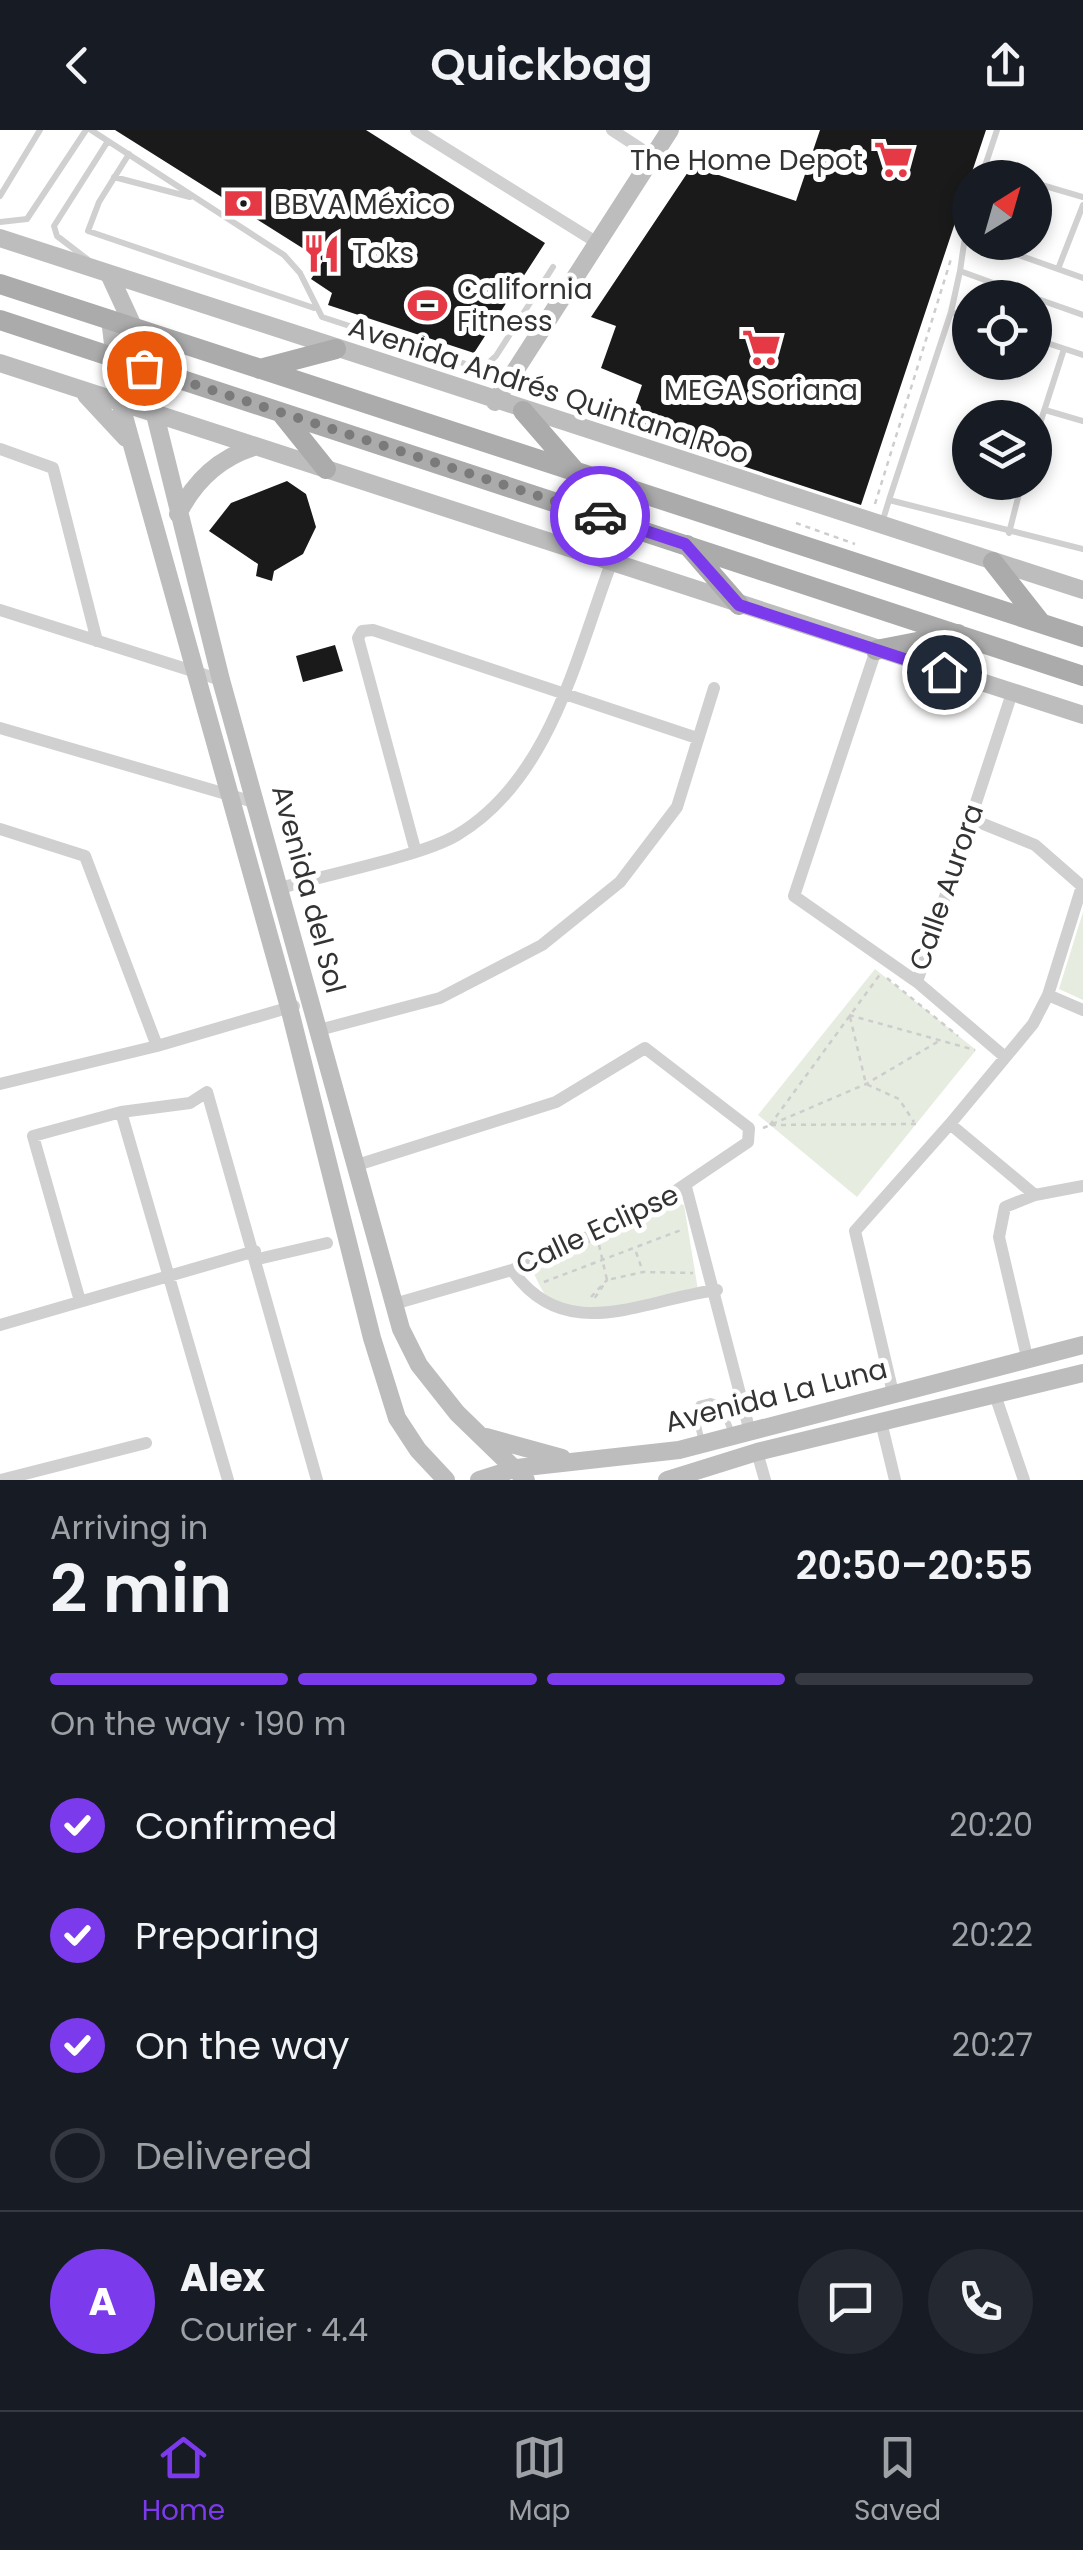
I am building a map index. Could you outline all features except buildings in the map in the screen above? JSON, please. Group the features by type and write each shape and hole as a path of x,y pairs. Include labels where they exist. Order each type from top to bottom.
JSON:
{"main road":[{"path":"0,284 1083,637"},
{"path":"0,320 1083,676"},
{"path":"260,369 336,350"},
{"path":"280,411 326,470"},
{"path":"523,411 578,473"},
{"path":"685,544 739,605"},
{"path":"993,562 1040,624"},
{"path":"876,650 960,633"}],"street":[{"path":"416,130 596,242"},
{"path":"612,130 652,156"},
{"path":"495,402 670,130"},
{"name":"Avenida Andrés Quintana Roo","path":"0,238 1083,590"},
{"name":"Avenida del Sol","path":"109,274 133,326 221,680 394,1304 419,1365 480,1435 521,1474"},
{"name":"Avenida del Sol","path":"110,319 120,402 131,445 290,1007 343,1228 397,1418 441,1477"},
{"path":"0,363 1083,715"},
{"path":"78,388 131,445"},
{"path":"178,514 192,486 238,452 254,447"},
{"path":"0,450 53,468 98,642"},
{"path":"280,888 456,836 504,796 544,742 612,561"},
{"path":"0,610 221,680"},
{"path":"415,850 358,638 362,631 373,630 564,691 696,738"},
{"name":"Calle Aurora","path":"876,650 794,896 917,982 1012,694"},
{"path":"319,1030 440,998 542,945 620,882 677,807 714,688"},
{"path":"0,728 258,803"},
{"path":"894,1394 854,1231 1034,1024 1048,995 1083,887 1035,846 971,819"},
{"path":"0,830 84,856 157,1046"},
{"path":"917,982 1005,1057"},
{"path":"1048,995 1083,1010"},
{"path":"0,1084 157,1046 312,1002"},
{"name":"Calle Eclipse","path":"354,1166 556,1102 645,1048 749,1128 748,1142 686,1187 595,1234 512,1270 394,1304"},
{"path":"80,1301 33,1136 121,1112 190,1103 207,1092 317,1480"},
{"path":"121,1112 228,1480"},
{"path":"950,1124 1035,1194"},
{"path":"1027,1357 1000,1237 1005,1207 1035,1194 1083,1186"},
{"path":"686,1187 716,1290 741,1434"},
{"path":"343,1228 369,1222"},
{"path":"0,1325 168,1275 326,1243"},
{"path":"512,1270 529,1289 579,1314 716,1290"},
{"name":"Avenida La Luna","path":"479,1480 574,1461 640,1457 1083,1344"},
{"name":"Avenida La Luna","path":"667,1480 757,1452 1083,1372"},
{"path":"994,1392 1024,1480"},
{"path":"880,1422 895,1480"},
{"path":"480,1435 574,1461"},
{"path":"1,1480 146,1442"},
{"path":"757,1452 765,1480"}],"lane":[{"path":"0,196 40,130"},
{"path":"0,222 26,219 88,130 284,255 300,273 315,308"},
{"path":"986,160 997,130"},
{"path":"108,141 54,226 57,236 109,274"},
{"path":"129,154 86,227 88,232 315,308 335,325 466,364 487,364 553,267"},
{"path":"114,177 200,200"},
{"path":"1052,188 1083,197"},
{"path":"1058,269 1083,206"},
{"path":"875,524 889,500 951,312 963,260"},
{"path":"1033,260 1083,278"},
{"path":"960,271 985,280"},
{"path":"1052,304 1083,315"},
{"path":"1052,345 1083,355"},
{"path":"1048,400 1064,349"},
{"path":"1052,412 1083,421"},
{"path":"889,500 1083,550"},
{"path":"1010,533 1018,500"},
{"path":"702,1443 695,1412 699,1404 720,1404 741,1434"}],"path":[{"path":"796,523 862,548 875,524 952,256"},
{"path":"770,1124 880,973"},
{"path":"849,1015 976,1050 880,973"},
{"path":"770,1124 880,973"},
{"path":"849,1015 866,1084"},
{"path":"770,1124 866,1084 940,1040"},
{"path":"770,1124 916,1124 898,1099 866,1084"},
{"path":"529,1289 604,1257 635,1250 688,1228"},
{"path":"579,1314 607,1280 595,1234"},
{"path":"635,1250 643,1272"},
{"path":"579,1314 607,1280 643,1272 697,1274 694,1258"}],"shaded area":[{"path":"1083,912 1083,1000 1059,989"},
{"path":"875,969 976,1050 857,1197 758,1115"},
{"path":"677,1203 684,1205 698,1290 603,1312 567,1308 544,1293 530,1266"}],"way so far":[{"path":"144,368 600,516"}],"place":[{"name":"The Home Depot","path":"893,160"},
{"name":"BBVA México","path":"244,204"},
{"name":"Toks","path":"322,253"},
{"name":"California Fitness","path":"427,305"},
{"name":"MEGA Soriana","path":"761,347"}],"route":[{"path":"600,516 685,544 739,605 944,672"}]}
